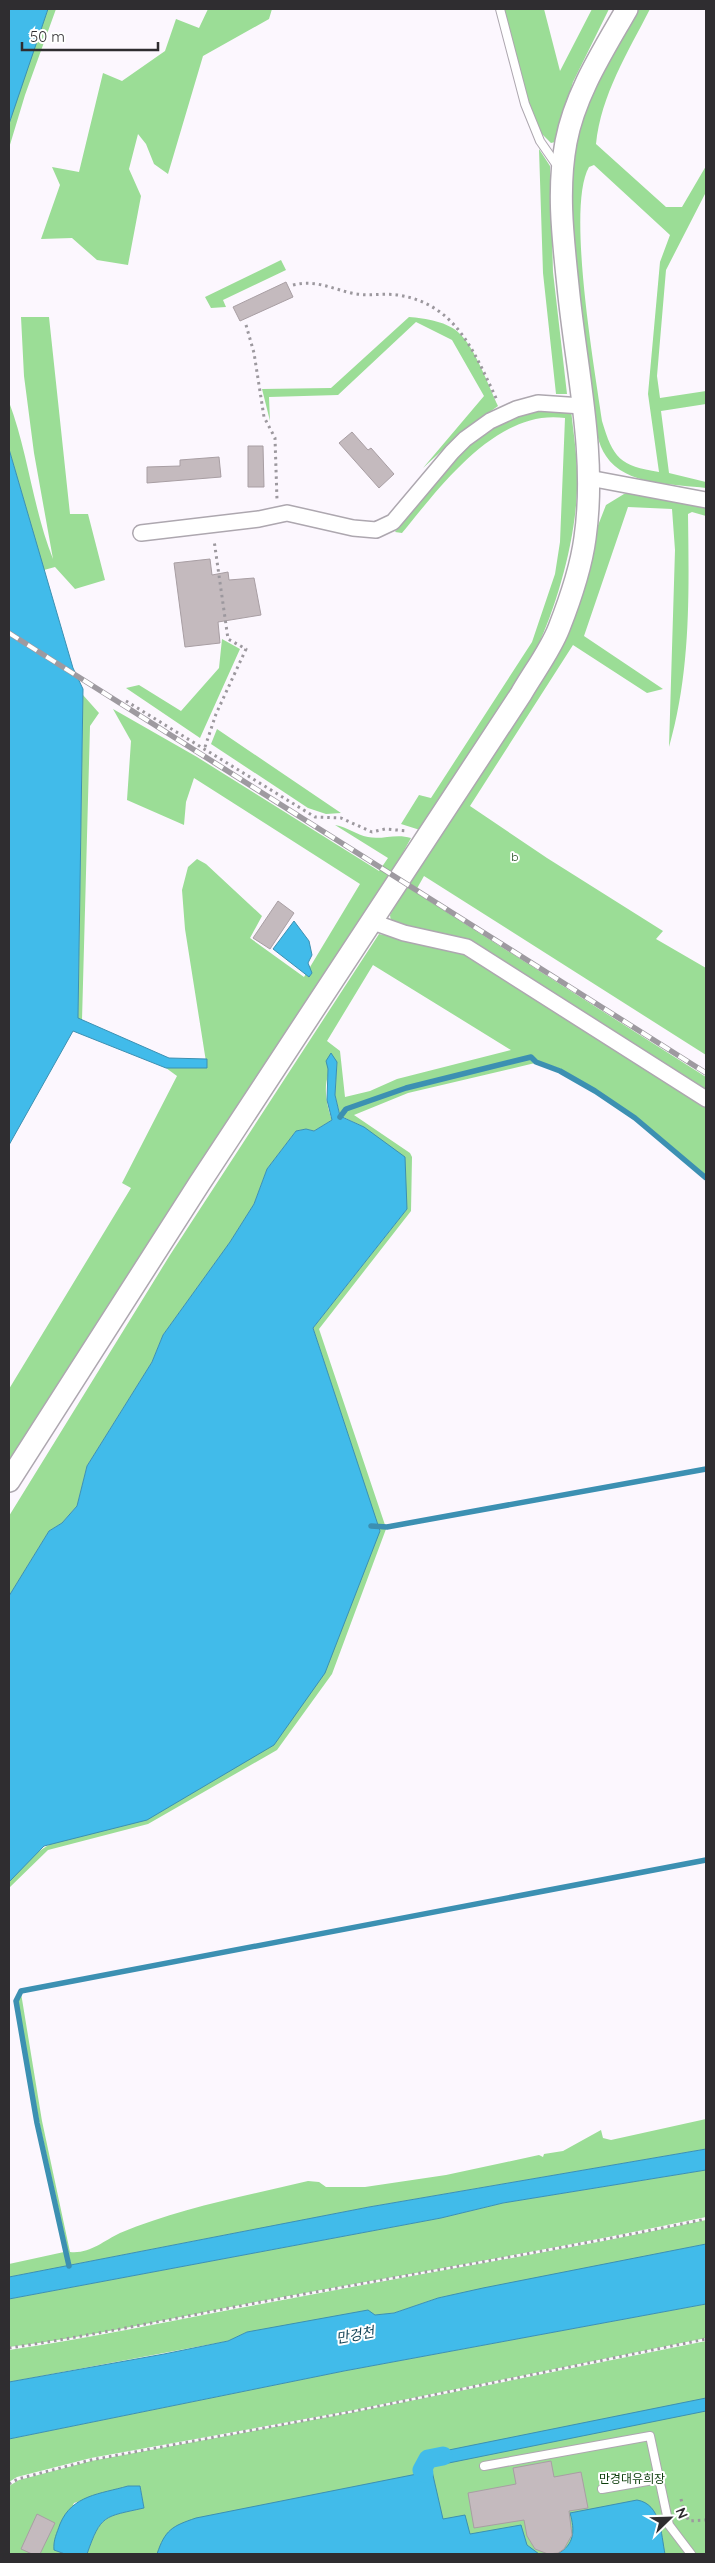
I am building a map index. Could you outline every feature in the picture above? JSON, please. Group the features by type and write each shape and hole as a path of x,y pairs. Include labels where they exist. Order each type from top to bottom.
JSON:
{"street":[{"path":"9,1481 199,1184 373,922 521,694 558,630 577,573 585,538 589,478 587,442 562,234 562,173 566,142 583,91 594,66 627,9"},
{"path":"141,533 259,519 278,514 292,514 366,530 386,527 393,522 436,469 466,438 504,414 538,403 582,406"},
{"path":"589,478 706,500"},
{"path":"373,922 404,933 467,947 706,1099"}],"lane":[{"path":"500,9 525,104 540,141 562,173"},
{"path":"484,2466 650,2436 669,2525 691,2554"},
{"path":"602,2489 659,2479"}],"path":[{"path":"293,286 309,282 363,295 398,295 417,300 440,311 457,326 478,360 504,414"},
{"path":"246,325 254,353 264,416 275,438 278,514"},
{"path":"205,747 216,714 246,649 228,639 211,524"},
{"path":"126,700 316,817 341,818 372,832 386,829 408,831 427,837"},
{"path":"9,2348 94,2336 272,2300 571,2247 706,2219"},
{"path":"9,2484 18,2479 91,2460 350,2412 706,2339"},
{"path":"681,2499 684,2512 689,2521 706,2520"}],"green space":[{"path":"48,9 56,9 25,95 9,148 9,124 16,99"},
{"path":"208,9 272,9 269,19 203,56 168,174 154,164 146,144 138,134 129,169 141,196 128,265 97,260 72,238 41,239 60,185 52,167 79,172 103,73 122,81 165,51 176,19 199,28"},
{"path":"503,9 544,9 560,71 592,9 609,9 573,82 555,142 551,143 541,133 530,106"},
{"path":"634,9 650,9 609,91 603,108 596,144 666,207 682,207 706,166 706,192 666,270 657,376 660,398 706,391 706,404 661,411 669,473 706,482 706,488 652,482 625,473 606,456 599,442 593,416 571,234 571,164 581,115","holes":["594,165 670,235 660,262 648,394 659,472 635,467 620,458 610,444 602,421 584,290 581,251 580,216 583,187 589,167"]},
{"path":"539,149 550,166 553,272 567,394 556,394 543,273"},
{"path":"281,260 286,270 223,300 226,307 211,308 205,297"},
{"path":"21,317 49,317 70,514 88,514 105,580 75,589 55,567 44,570 9,449 9,402 16,421 40,520 53,559 34,453 24,376"},
{"path":"409,317 450,326 466,340 498,406 463,431 423,468 484,396 452,340 416,322 338,395 269,397 270,421 262,389 331,388"},
{"path":"540,410 571,410 577,468 577,490 572,537 567,561 553,608 536,650 420,830 401,824 419,795 431,798 532,642 555,574 560,542 565,418 540,418 516,425 494,438 472,454 452,474 402,533 395,532 446,465 470,442 496,425"},
{"name":"b","path":"638,493 706,505 706,516 692,512 688,514 689,573 685,660 676,718 669,747 675,550 672,509 628,507 584,636 663,689 647,693 573,645 470,806 547,858 663,931 656,939 706,968 706,1055 424,876 415,892 706,1077 706,1096 466,944 391,922 390,915 574,608 597,528 606,505 624,494"},
{"path":"222,639 240,649 200,738 126,688 139,685 181,711 219,668"},
{"path":"83,695 99,713 90,726 82,1020 78,1019"},
{"path":"113,709 197,757 379,871 388,858 335,825 368,837 400,836 411,838 395,867 9,1477 9,1389 131,1188 122,1183 177,1076 166,1068 207,1068 185,929 182,890 188,867 197,859 206,864 262,916 250,938 304,977 360,884 194,778 186,802 184,825 127,800 131,741"},
{"path":"217,729 341,813 326,814 308,808 211,744"},
{"path":"379,934 464,951 706,1102 706,1176 636,1117 561,1069 537,1061 532,1055 406,1086 345,1108 340,1115 335,1095 337,1062 328,1074 326,1089 326,1097 332,1120 314,1131 306,1129 296,1131 267,1169 254,1204 230,1242 163,1335 152,1362 87,1466 77,1506 62,1523 49,1531 9,1596 9,1516 170,1255","holes":["373,965 511,1050 397,1079 370,1091 345,1097 340,1051 327,1041"]},
{"path":"531,1058 535,1063 408,1093 354,1115 410,1153 412,1157 411,1211 319,1329 385,1525 377,1525 313,1328 407,1209 364,1127 343,1117 347,1110 406,1089"},
{"path":"378,1528 386,1529 332,1674 277,1750 148,1824 48,1850 9,1888 9,1882 31,1858 43,1848 58,1841 380,1531"},
{"path":"21,1993 42,2121 70,2252 90,2249 142,2224 212,2203 308,2181 319,2182 326,2187 365,2187 446,2175 539,2155 543,2157 544,2154 563,2151 601,2130 603,2138 611,2140 706,2119 706,2149 369,2207 71,2265 39,2121 17,1999"},
{"path":"706,2170 706,2217 108,2331 9,2347 9,2299 441,2218 503,2203"},
{"path":"706,2220 706,2244 438,2298 394,2313 247,2332 228,2341 9,2382 9,2350 544,2252"},
{"path":"64,2252 67,2266 9,2277 9,2264"},
{"path":"706,2304 706,2338 349,2411 91,2458 17,2477 9,2482 9,2439 344,2371"},
{"name":"만경대유희장","path":"706,2341 706,2554 87,2554 96,2531 106,2519 120,2513 144,2508 140,2486 128,2486 74,2503 54,2550 65,2554 9,2554 9,2486 19,2480 91,2461 350,2413"}],"water":[{"path":"9,9 48,9 9,124"},
{"path":"9,449 73,668 83,689 78,1018 169,1058 207,1059 207,1068 166,1068 73,1031 9,1145"},
{"path":"294,921 309,941 312,955 308,963 312,973 309,977 273,949"},
{"path":"331,1053 337,1062 335,1095 340,1116 364,1127 405,1157 407,1209 313,1328 380,1531 325,1673 274,1745 147,1820 44,1846 9,1882 9,1596 49,1531 62,1523 77,1506 87,1466 152,1362 163,1335 230,1242 254,1204 267,1169 296,1131 306,1129 314,1131 332,1120 327,1100 328,1069 326,1061"},
{"path":"706,2149 706,2170 503,2203 441,2218 9,2299 9,2277 369,2207"},
{"name":"만겅천","path":"706,2244 706,2304 344,2371 9,2439 9,2382 164,2354 228,2341 247,2332 368,2310 375,2315 394,2313 438,2298 483,2288"},
{"path":"706,2398 706,2411 419,2469 419,2459 424,2455"},
{"path":"432,2471 443,2519 465,2515 470,2534 521,2525 527,2545 539,2554 157,2554 163,2539 170,2530 196,2518"},
{"path":"128,2486 140,2486 144,2508 120,2513 106,2519 96,2531 87,2554 65,2554 54,2550 60,2524 65,2514 72,2507 88,2497"},
{"path":"637,2500 651,2507 655,2514 661,2529 665,2554 557,2554 567,2546 572,2536 573,2525 570,2513"}],"building":[{"path":"286,282 293,297 240,321 233,307"},
{"path":"352,432 368,450 371,448 394,474 379,488 339,443"},
{"path":"248,446 263,446 264,487 248,487"},
{"path":"219,457 221,477 147,483 147,467 180,466 180,460"},
{"path":"210,559 212,575 228,572 229,580 254,578 261,615 218,622 220,643 185,647 174,563"},
{"path":"278,901 294,913 270,949 253,938"},
{"path":"551,2461 554,2477 581,2472 588,2508 569,2511 572,2535 564,2549 558,2553 548,2554 535,2549 527,2536 524,2520 474,2528 468,2493 516,2484 513,2468"},
{"path":"37,2514 55,2523 40,2554 32,2554 21,2549"}],"waterway":[{"path":"340,1117 346,1109 406,1088 531,1057 536,1062 560,1071 595,1091 635,1118 706,1178"},
{"path":"371,1526 387,1527 706,1469"},
{"path":"69,2266 37,2123 16,2001 21,1991 706,1860"},
{"path":"424,2473 422,2470 428,2459 443,2456"}],"railway":[{"path":"9,633 706,1073"}]}
